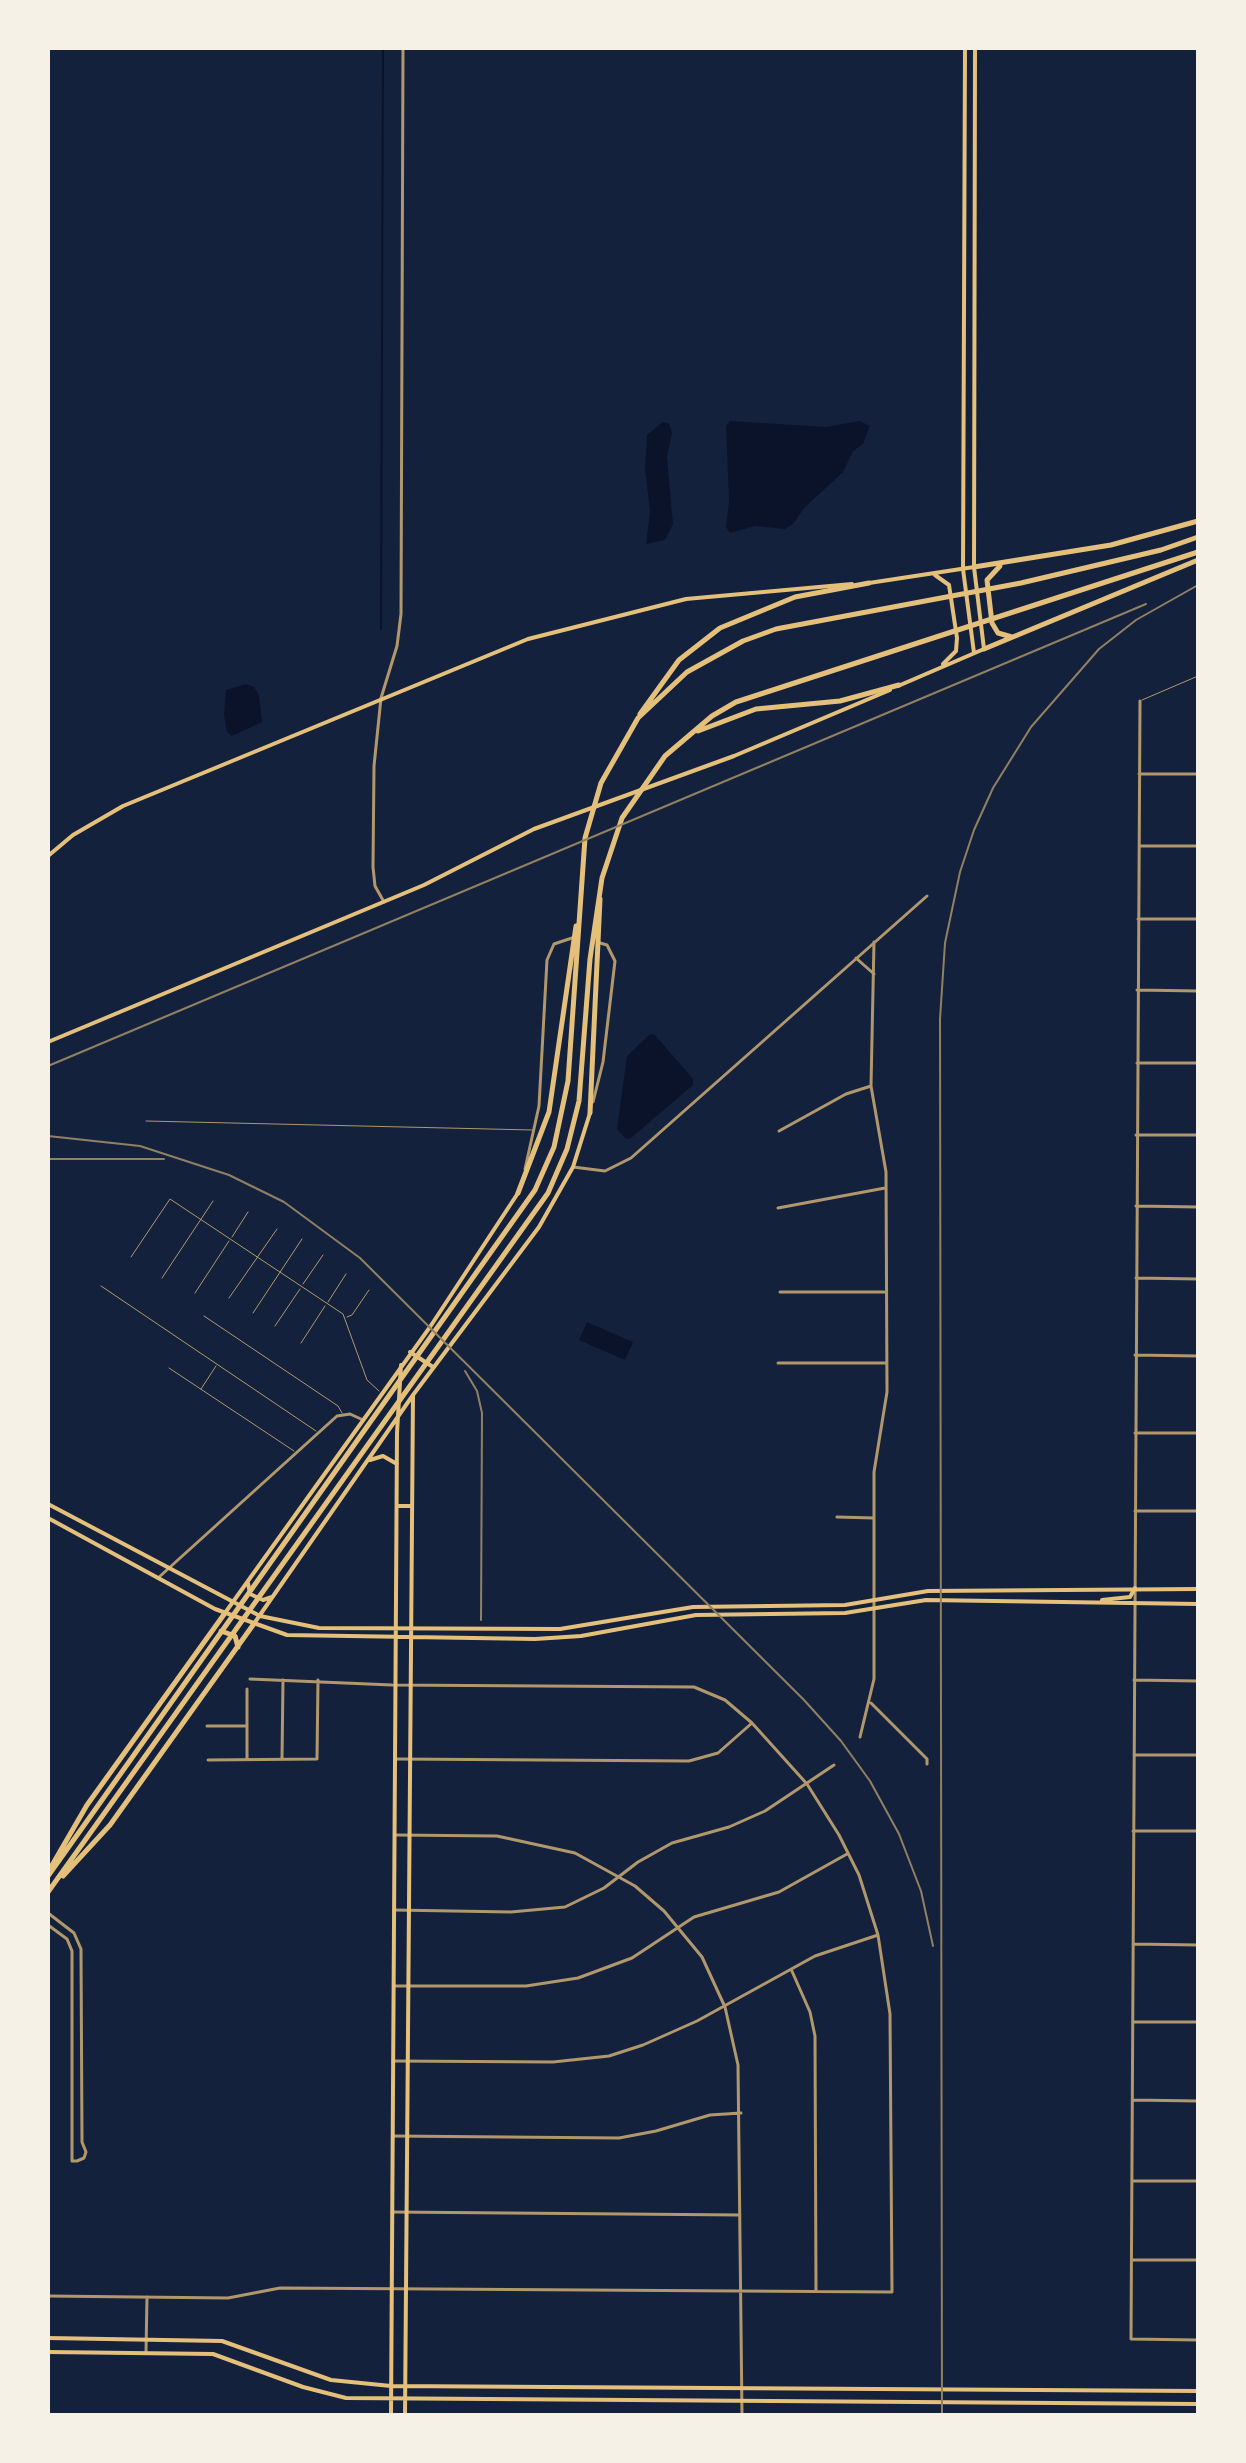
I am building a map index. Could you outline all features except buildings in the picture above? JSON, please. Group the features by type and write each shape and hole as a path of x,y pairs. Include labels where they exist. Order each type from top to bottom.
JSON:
{"highway":[{"path":"974,567 1111,545 1198,521"},
{"path":"638,718 687,672 743,641 776,629 1021,583 1161,550 1198,537"},
{"path":"48,1892 548,1193 567,1149 582,1084 590,959 602,878 613,839 652,771 679,742 736,702 1198,552"},
{"path":"984,649 1198,560"},
{"path":"1005,564 990,574 987,591 994,629 1013,637"},
{"path":"518,1193 549,1112 574,958 585,838 593,803 609,765 662,679 679,660 720,628 795,597 869,583"},
{"path":"686,737 713,723 756,709 840,701 899,685"},
{"path":"590,1113 602,878"},
{"path":"48,1874 522,1212 554,1147 568,1081 574,958"},
{"path":"48,1874 87,1805 225,1613"},
{"path":"48,1892 110,1825 253,1625"},
{"path":"212,1632 235,1636 238,1648"}],"main road":[{"path":"965,48 963,569 974,653"},
{"path":"48,1042 424,885 534,829 734,756 984,649 974,567 975,48"},
{"path":"965,75 975,73"},
{"path":"966,149 975,148"},
{"path":"965,224 975,224"},
{"path":"965,300 975,300"},
{"path":"965,386 974,386"},
{"path":"964,475 974,475"},
{"path":"48,856 73,835 123,806 528,639 686,599 869,583 974,567"},
{"path":"923,575 941,577 949,585 957,648 939,668"},
{"path":"253,1625 433,1367 539,1227 573,1167 590,1113"},
{"path":"225,1613 401,1365 518,1193"},
{"path":"410,1352 433,1367"},
{"path":"391,2415 397,1419 401,1365"},
{"path":"405,2415 413,1395"},
{"path":"368,1461 383,1456 397,1464"},
{"path":"48,1504 260,1616 319,1628 536,1630 583,1626 696,1606 834,1605 928,1591 1198,1589"},
{"path":"397,1506 412,1506"},
{"path":"48,1518 225,1613 287,1635 535,1639 581,1636 696,1615 834,1613 926,1600 1198,1604"},
{"path":"91,1541 97,1530"},
{"path":"248,1580 250,1594 263,1600 275,1595"},
{"path":"1093,1602 1130,1597 1135,1588"},
{"path":"1046,1592 1047,1601"},
{"path":"789,1605 789,1614"},
{"path":"834,1605 834,1613"},
{"path":"696,1606 696,1615"},
{"path":"319,1628 319,1637"},
{"path":"535,1639 536,1630"},
{"path":"48,2338 222,2341 331,2380 391,2386 1198,2391"},
{"path":"48,2352 213,2354 346,2398 1198,2404"},
{"path":"292,2382 299,2370"},
{"path":"473,2400 474,2388"},
{"path":"593,2389 593,2398"},
{"path":"665,2389 665,2399"},
{"path":"818,2390 818,2400"},
{"path":"1099,2390 1099,2403"}],"street":[{"path":"384,902 375,886 373,867 374,766 381,698 397,646 401,614 403,48"},
{"path":"1140,701 1131,2339 1198,2340"},
{"path":"1139,774 1198,774"},
{"path":"1139,846 1198,846"},
{"path":"573,1167 605,1171 631,1158 927,896"},
{"path":"1138,919 1198,919"},
{"path":"518,1193 535,1130 542,1074 547,960 549,951 561,939 607,945 615,961 603,1062 590,1113"},
{"path":"860,1737 871,1703 875,1609 874,1472 886,1403 886,1188 884,1151 871,1086 874,942"},
{"path":"856,958 874,974"},
{"path":"1137,990 1198,991"},
{"path":"1137,1063 1198,1063"},
{"path":"779,1131 846,1094 871,1086"},
{"path":"1136,1135 1198,1135"},
{"path":"778,1208 886,1188"},
{"path":"1136,1206 1198,1207"},
{"path":"1136,1278 1198,1279"},
{"path":"780,1292 886,1292"},
{"path":"1135,1355 1198,1356"},
{"path":"778,1363 886,1363"},
{"path":"158,1578 342,1413 361,1419"},
{"path":"1135,1433 1198,1433"},
{"path":"1135,1511 1198,1511"},
{"path":"837,1517 874,1518"},
{"path":"48,2296 236,2298 280,2288 892,2292 890,2014 878,1935 849,1853 807,1784 752,1723 725,1700 694,1687 396,1685 250,1679"},
{"path":"282,1759 283,1680"},
{"path":"208,1760 317,1759 318,1680"},
{"path":"1134,1680 1198,1681"},
{"path":"247,1689 247,1759"},
{"path":"871,1703 927,1759 927,1764"},
{"path":"396,1759 689,1761 718,1753 752,1723"},
{"path":"207,1726 247,1726"},
{"path":"1134,1755 1198,1755"},
{"path":"394,1910 542,1911 586,1899 672,1843 741,1823 834,1765"},
{"path":"1133,1831 1198,1831"},
{"path":"395,1835 524,1839 575,1853 619,1876 650,1899 702,1957 725,2007 735,2044 741,2113 742,2415"},
{"path":"394,1986 526,1986 565,1981 632,1958 678,1927 715,1908 752,1902 779,1892 849,1853"},
{"path":"48,1913 74,1933 81,1949 82,2128 86,2156 81,2161 72,2161 70,1944 48,1925"},
{"path":"393,2061 553,2062 591,2059 643,2045 725,2007 833,1949 878,1935"},
{"path":"1133,1944 1198,1945"},
{"path":"72,1966 81,1966"},
{"path":"791,1969 810,2012 815,2036 816,2291"},
{"path":"1134,2022 1198,2022"},
{"path":"72,2053 81,2053"},
{"path":"1133,2100 1198,2101"},
{"path":"393,2136 619,2138 710,2115 741,2113"},
{"path":"72,2128 82,2128"},
{"path":"1133,2181 1198,2181"},
{"path":"392,2212 741,2215"},
{"path":"1132,2260 1198,2260"},
{"path":"146,2352 147,2297"}],"lane":[{"path":"1140,701 1198,676"},
{"path":"146,1121 535,1130"},
{"path":"131,1257 170,1199 302,1286 344,1318 367,1380 381,1393"},
{"path":"162,1278 213,1201"},
{"path":"195,1293 248,1212"},
{"path":"229,1298 277,1229"},
{"path":"253,1313 302,1239"},
{"path":"275,1326 323,1255"},
{"path":"301,1343 346,1274"},
{"path":"101,1286 318,1432"},
{"path":"344,1318 352,1315 369,1290"},
{"path":"204,1316 338,1406 342,1413"},
{"path":"200,1389 217,1364"},
{"path":"169,1368 295,1452"}],"water":[{"path":"730,421 826,427 860,421 870,426 863,444 853,451 843,472 804,508 793,524 785,529 755,526 730,533 726,527 729,501 726,426"},
{"path":"663,422 669,423 672,433 667,456 673,524 665,540 646,544 650,511 645,469 647,435"},
{"path":"246,684 254,687 259,695 262,722 232,736 227,732 224,715 226,690"},
{"path":"650,1034 655,1035 693,1079 693,1085 626,1139 617,1129 627,1056"},
{"path":"587,1322 633,1342 625,1360 579,1340"}],"waterway":[{"path":"381,629 383,48"}],"railway":[{"path":"942,2415 940,1019 945,943 960,872 974,830 993,788 1031,727 1099,649 1136,620 1198,585"},
{"path":"48,1066 1146,604"},
{"path":"48,1136 140,1146 229,1175 284,1202 360,1258 804,1700 841,1741 870,1781 899,1834 921,1891 933,1946"},
{"path":"48,1159 164,1159"},
{"path":"465,1371 477,1391 482,1413 481,1620"}]}
